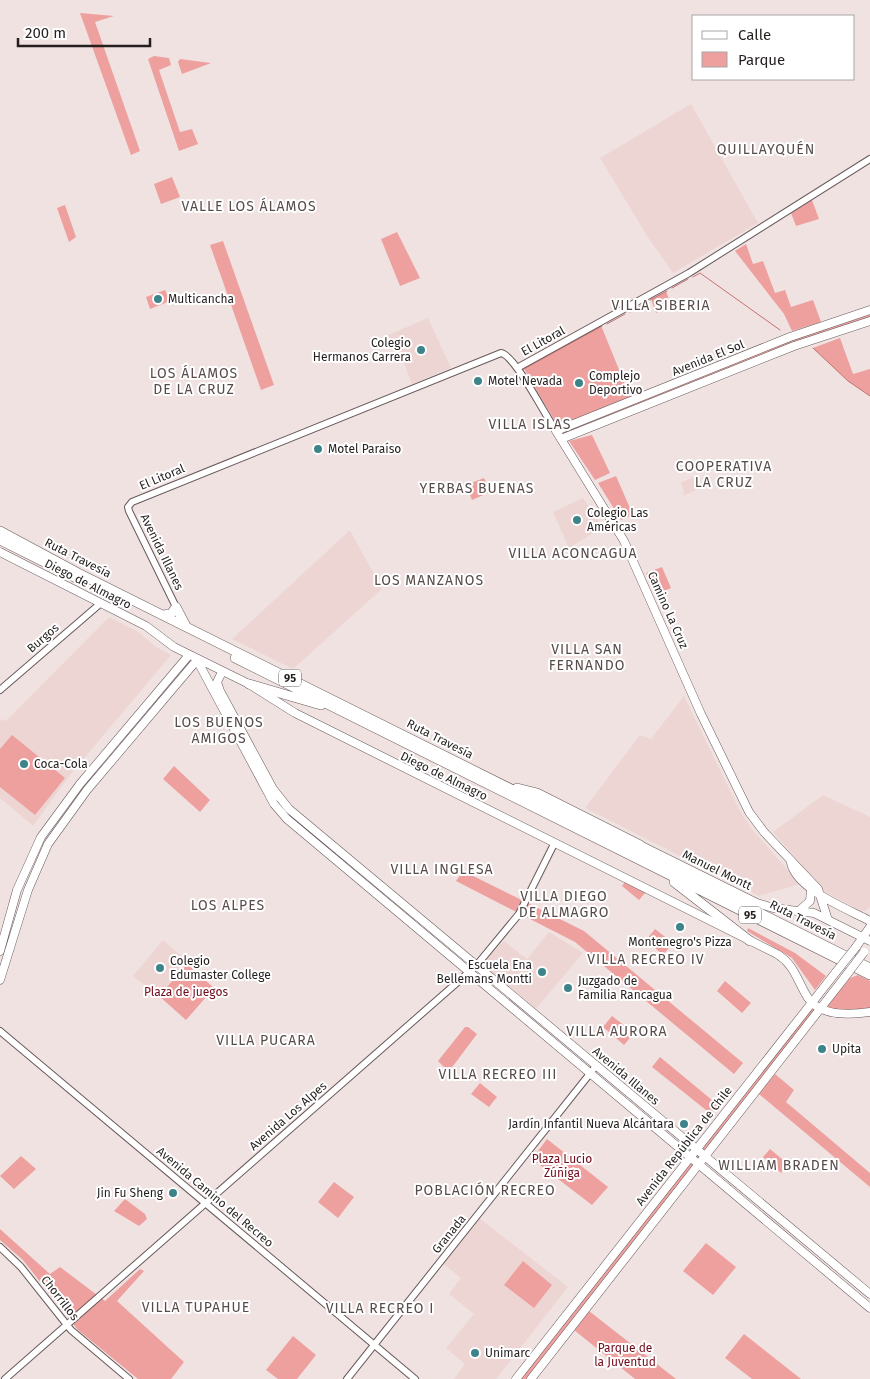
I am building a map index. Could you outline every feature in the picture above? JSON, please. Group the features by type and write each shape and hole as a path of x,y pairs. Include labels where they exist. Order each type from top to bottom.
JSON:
{"highway":[{"name":"Ruta Travesía","path":"0,532 870,968"},
{"name":"Ruta Travesía","path":"0,540 870,975"},
{"path":"163,615 171,614 176,607 186,626"},
{"path":"249,684 342,711"},
{"path":"502,784 537,793 640,845 643,854"},
{"path":"629,855 682,888 750,941"}],"main road":[{"name":"Avenida El Sol","path":"556,431 790,337 870,310"},
{"name":"Avenida El Sol","path":"561,439 794,346 870,321"},
{"name":"Camino La Cruz","path":"556,431 624,542 698,708 749,812 811,889 870,921"},
{"name":"Diego de Almagro","path":"0,552 146,626 197,660 249,684 295,713 750,941 788,963 812,1002 822,1008 844,1015 870,1012"},
{"path":"0,951 17,890 41,837 80,784 189,655 198,655 213,662 221,668 222,672"},
{"path":"0,980 28,890 48,844 87,790 197,660"},
{"name":"Avenida Illanes","path":"197,660 274,804 287,819 870,1308"},
{"name":"Avenida Illanes","path":"222,672 217,682 220,691 282,802 870,1294"},
{"name":"Manuel Montt","path":"640,845 757,903 773,908 814,913 866,939"},
{"name":"Camino La Cruz","path":"791,863 798,866 821,894"},
{"path":"800,910 810,901 811,889"},
{"path":"821,894 828,920"},
{"name":"Avenida República de Chile","path":"518,1377 812,1002 856,947 866,939 870,927"},
{"name":"Avenida República de Chile","path":"529,1379 706,1157 870,945"},
{"path":"713,1128 719,1131 722,1136"},
{"path":"638,1224 647,1232"},
{"path":"549,1337 558,1345"},
{"path":"518,1377 529,1379"}],"street":[{"name":"El Litoral","path":"128,506 132,502 176,483 498,354 506,354 517,368 756,233 870,160"},
{"name":"Camino La Cruz","path":"517,368 556,431"},
{"name":"Avenida Illanes","path":"128,506 176,607"},
{"name":"Burgos","path":"0,690 101,603"},
{"name":"Avenida Los Alpes","path":"5,1379 476,966 519,914 554,844"},
{"name":"Avenida Camino del Recreo","path":"0,1031 415,1379"},
{"name":"Granada","path":"347,1379 596,1066"},
{"name":"Chorrillos","path":"0,1247 21,1267 67,1326 129,1379"}],"shaded area":[{"path":"691,104 758,223 673,273 647,236 600,158"},
{"name":"Colegio Hermanos Carrera","path":"428,318 451,368 412,384 399,350 395,351 388,335"},
{"path":"693,477 698,489 683,496 684,491 681,483"},
{"name":"Colegio Las Américas","path":"583,498 603,527 569,548 553,512"},
{"path":"350,530 382,589 293,669 232,639"},
{"name":"Coca-Cola","path":"109,617 137,631 156,647 171,655 70,775 33,826 0,798 0,719 6,721"},
{"path":"684,696 739,809 751,828 800,884 759,896 585,808 640,735 651,739"},
{"path":"823,795 870,817 870,907 865,911 861,911 825,892 773,832"},
{"name":"Escuela Ena Bellemans Montti","path":"549,932 583,953 536,1009 481,963 504,941 527,959"},
{"name":"Colegio Edumaster College","path":"163,940 187,961 159,996 133,976"},
{"path":"479,1218 568,1287 496,1379 454,1379 465,1364 446,1348 474,1314 449,1294 461,1278 442,1263"}],"green space":[{"path":"80,13 114,16 95,22 140,151 131,155"},
{"path":"154,56 169,58 171,65 159,70 180,132 192,129 198,144 179,151 148,59"},
{"path":"180,59 211,63 182,74 178,62"},
{"path":"172,177 180,197 161,204 154,184"},
{"path":"812,200 819,219 796,226 791,213"},
{"path":"65,205 76,237 69,242 57,208"},
{"path":"397,232 420,278 400,286 381,239"},
{"path":"223,241 274,385 261,390 210,245"},
{"path":"746,244 753,264 763,261 775,293 785,290 791,307 813,300 821,322 792,331 784,314 735,251"},
{"name":"Multicancha","path":"165,290 170,301 150,309 146,297"},
{"path":"666,291 671,306 656,313 651,299"},
{"path":"870,311 870,318 564,436 561,432 702,373"},
{"name":"Complejo Deportivo","path":"600,323 631,399 559,428 523,367"},
{"path":"840,338 853,374 870,369 870,396 848,381 813,348"},
{"path":"592,435 610,473 595,480 569,441"},
{"path":"616,476 633,515 621,520 598,483"},
{"path":"484,478 490,492 472,500 466,485"},
{"path":"662,567 671,588 656,594 646,573"},
{"name":"Coca-Cola","path":"12,735 65,778 35,815 0,787 0,749"},
{"path":"174,766 210,800 200,812 163,779"},
{"path":"463,871 584,931 743,1063 734,1074 575,942 456,881"},
{"path":"625,882 646,892 639,900 622,886"},
{"path":"748,928 795,953 826,976 815,990 792,958 747,931"},
{"path":"655,929 673,943 663,955 646,940"},
{"name":"Plaza de juegos","path":"187,964 214,988 186,1020 159,996"},
{"path":"858,975 870,981 870,1010 848,1012 825,1008 850,978"},
{"path":"725,981 751,1003 742,1013 717,991"},
{"path":"813,1005 819,1009 529,1379 520,1379"},
{"path":"612,1016 634,1033 624,1045 603,1027"},
{"path":"465,1027 468,1027 477,1034 450,1070 447,1070 438,1061"},
{"path":"660,1057 718,1105 711,1114 652,1067"},
{"path":"775,1074 794,1090 786,1102 870,1173 870,1187 759,1094"},
{"path":"480,1083 497,1097 489,1107 471,1094"},
{"name":"Plaza Lucio Zúñiga","path":"547,1139 608,1187 592,1205 532,1159"},
{"path":"770,1149 788,1164 781,1173 763,1157"},
{"path":"21,1156 36,1169 14,1189 0,1176"},
{"path":"334,1182 354,1197 338,1218 318,1202"},
{"path":"125,1199 145,1214 147,1219 139,1226 114,1211"},
{"path":"0,1229 50,1274 60,1267 105,1301 140,1269 144,1271 117,1301 184,1362 171,1379 138,1379 78,1330 23,1260 0,1240"},
{"path":"706,1243 736,1267 713,1295 683,1271"},
{"path":"523,1261 552,1285 534,1308 504,1285"},
{"name":"Parque de la Juventud","path":"589,1311 676,1379 635,1379 574,1330"},
{"path":"744,1334 801,1379 752,1379 725,1358"},
{"path":"293,1336 316,1355 297,1379 278,1379 266,1370"}],"waterway":[{"path":"693,277 700,273 780,330"},
{"path":"672,288 688,279"},
{"path":"650,300 667,291"},
{"path":"630,312 646,303"},
{"path":"607,324 625,314"},
{"path":"522,370 602,326"},
{"path":"813,348 848,381 870,396"}],"place":[{"name":"Multicancha","path":"158,299"},
{"name":"Colegio Hermanos Carrera","path":"421,350"},
{"name":"Motel Nevada","path":"478,381"},
{"name":"Complejo Deportivo","path":"579,383"},
{"name":"Motel Paraíso","path":"318,449"},
{"name":"Colegio Las Américas","path":"577,520"},
{"name":"Coca-Cola","path":"24,764"},
{"name":"Montenegro's Pizza","path":"680,927"},
{"name":"Colegio Edumaster College","path":"160,968"},
{"name":"Escuela Ena Bellemans Montti","path":"542,972"},
{"name":"Juzgado de Familia Rancagua","path":"568,988"},
{"name":"Upita","path":"822,1049"},
{"name":"Jardín Infantil Nueva Alcántara","path":"684,1124"},
{"name":"Jin Fu Sheng","path":"173,1193"},
{"name":"Unimarc","path":"475,1353"}],"district":[{"name":"QUILLAYQUÉN","path":"766,149"},
{"name":"VALLE LOS ÁLAMOS","path":"249,206"},
{"name":"VILLA SIBERIA","path":"661,305"},
{"name":"LOS ÁLAMOS DE LA CRUZ","path":"194,382"},
{"name":"VILLA ISLAS","path":"530,424"},
{"name":"COOPERATIVA LA CRUZ","path":"724,474"},
{"name":"YERBAS BUENAS","path":"477,488"},
{"name":"VILLA ACONCAGUA","path":"573,553"},
{"name":"LOS MANZANOS","path":"429,580"},
{"name":"VILLA SAN FERNANDO","path":"587,658"},
{"name":"LOS BUENOS AMIGOS","path":"219,730"},
{"name":"VILLA INGLESA","path":"442,869"},
{"name":"VILLA DIEGO DE ALMAGRO","path":"564,904"},
{"name":"LOS ALPES","path":"228,905"},
{"name":"VILLA RECREO IV","path":"646,959"},
{"name":"VILLA AURORA","path":"617,1031"},
{"name":"VILLA PUCARA","path":"266,1040"},
{"name":"VILLA RECREO III","path":"498,1074"},
{"name":"WILLIAM BRADEN","path":"779,1165"},
{"name":"POBLACIÓN RECREO","path":"485,1190"},
{"name":"VILLA TUPAHUE","path":"196,1307"},
{"name":"VILLA RECREO I","path":"380,1308"}]}
